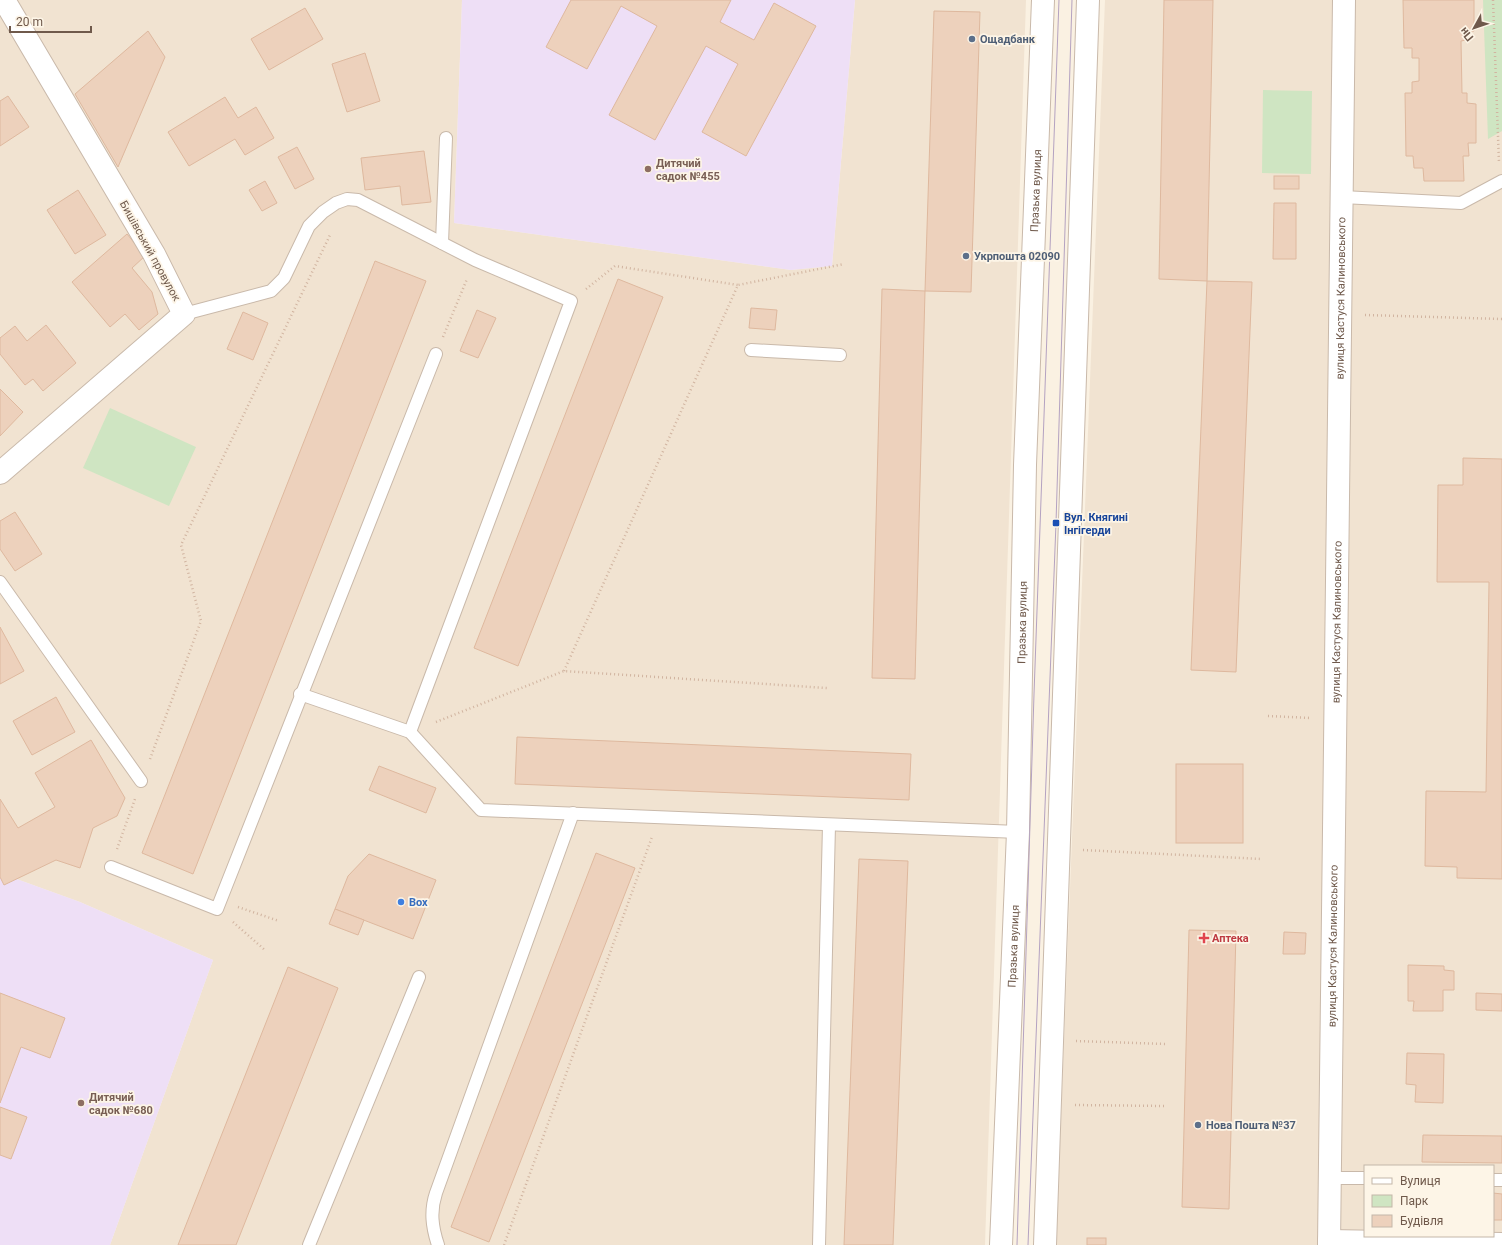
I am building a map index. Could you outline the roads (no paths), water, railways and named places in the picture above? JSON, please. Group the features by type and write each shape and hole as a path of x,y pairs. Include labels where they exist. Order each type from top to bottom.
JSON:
{"street":[{"name":"Бишівський провулок","path":"0,472 184,314 154,254 4,0"},
{"name":"Празька вулиця","path":"1001,1245 1018,832 1025,465 1043,0"},
{"path":"1045,1245 1088,0"},
{"name":"вулиця Кастуся Калиновського","path":"1329,1243 1344,0"},
{"path":"1329,1243 1502,1244"}],"lane":[{"path":"442,243 446,138"},
{"path":"1342,197 1461,203 1501,181"},
{"path":"184,314 271,290 284,278 309,226 323,212 336,203 347,199 358,200 475,260 571,301 410,732"},
{"path":"751,350 840,355"},
{"path":"111,867 218,904 436,354"},
{"path":"0,582 142,781"},
{"path":"300,694 410,732 481,810 1018,832"},
{"path":"438,1245 432,1220 432,1207 436,1193 573,813"},
{"path":"818,1245 829,825"},
{"path":"309,1245 419,976"},
{"path":"1330,1178 1364,1178"}],"tram line":[{"path":"1017,1245 1034,694 1059,0"},
{"path":"1028,1245 1056,523 1072,0"}],"place":[{"name":"Ощадбанк","path":"972,39"},
{"name":"Дитячий садок №455","path":"648,169"},
{"name":"Укрпошта 02090","path":"966,256"},
{"name":"Вул. Княгині Інгігерди","path":"1056,523"},
{"name":"Box","path":"401,902"},
{"name":"Аптека","path":"1204,938"},
{"name":"Дитячий садок №680","path":"81,1103"},
{"name":"Нова Пошта №37","path":"1198,1125"}]}
